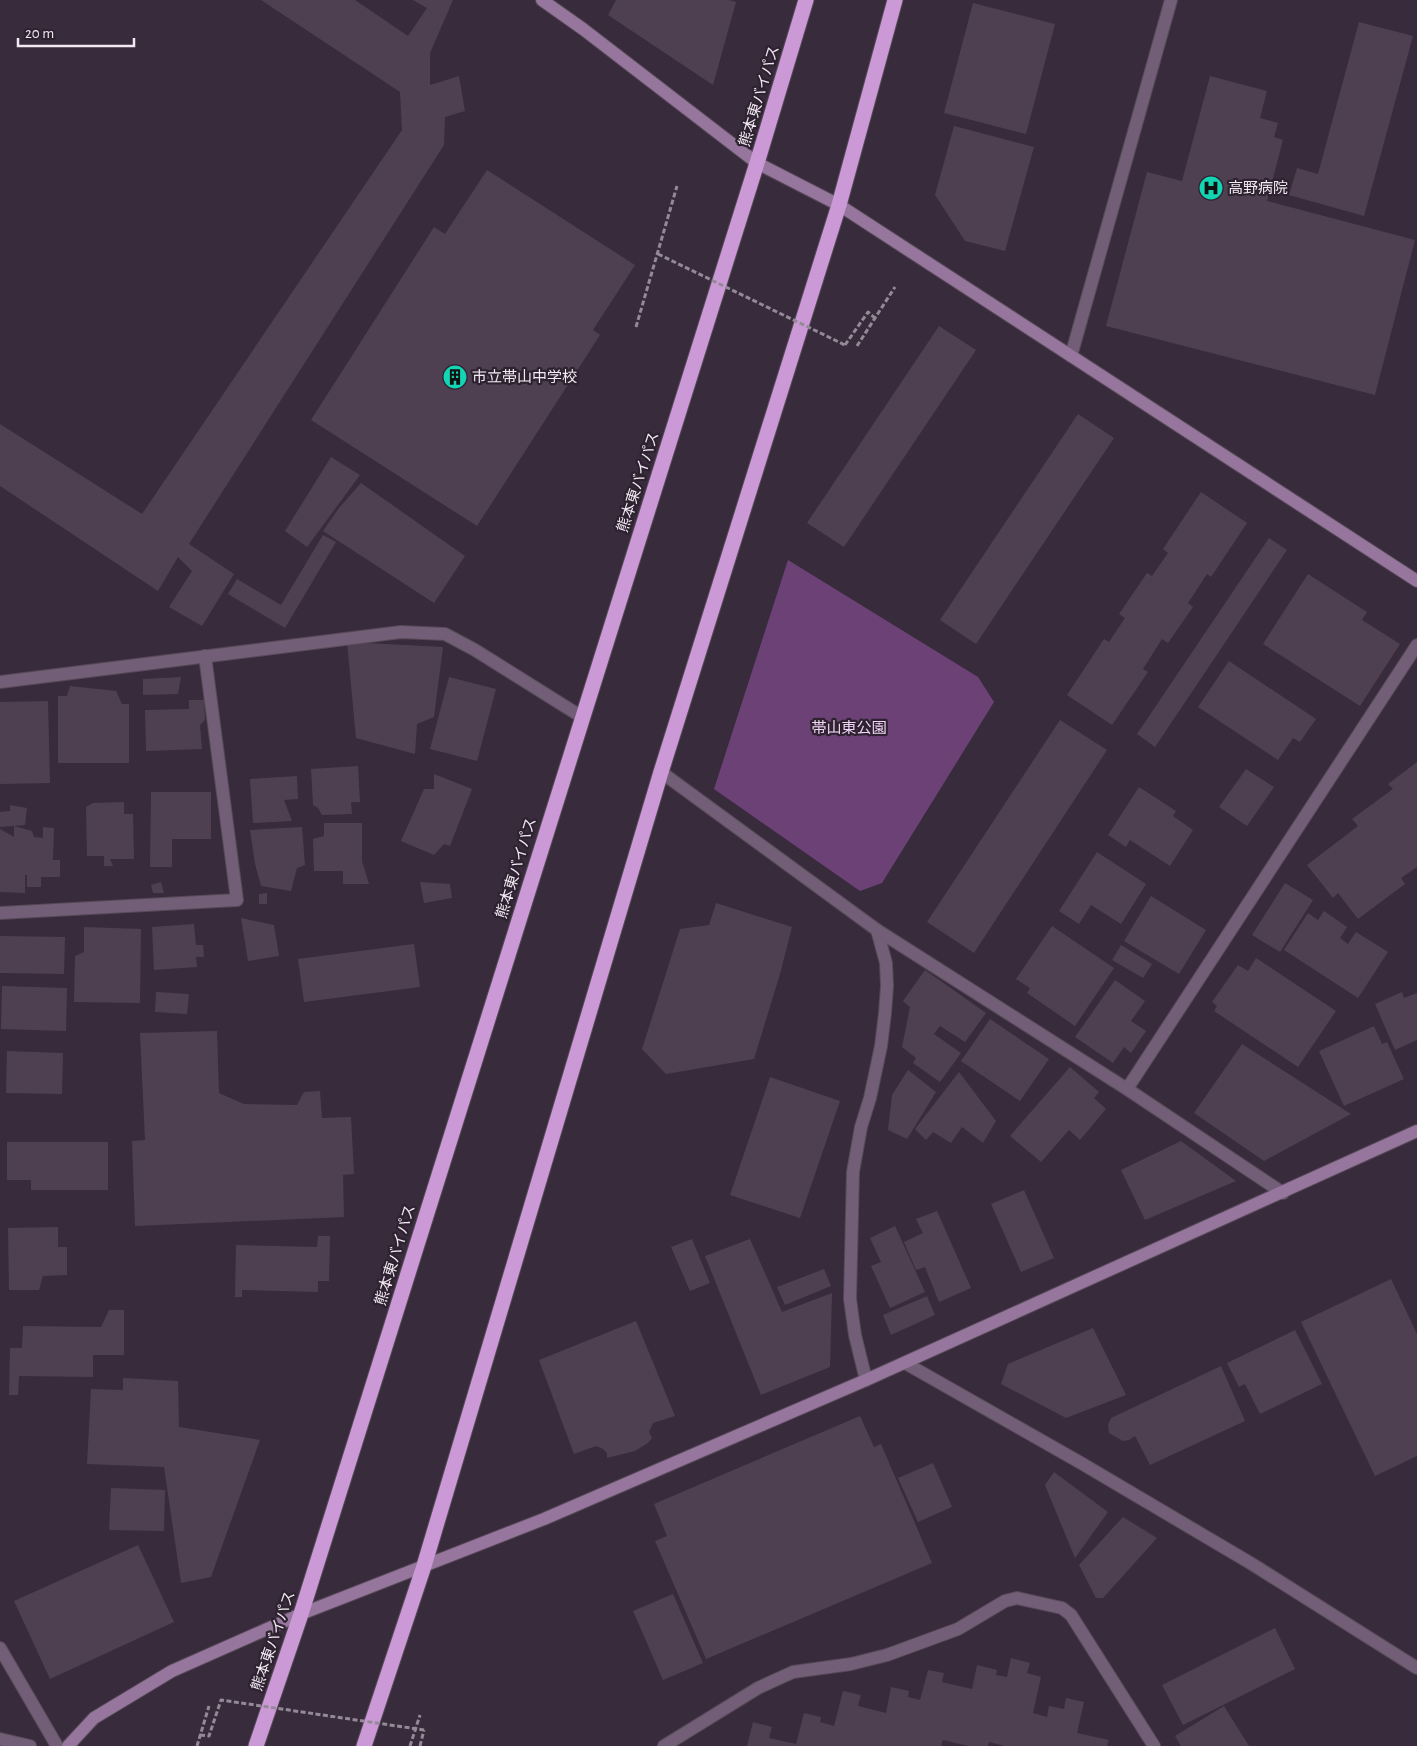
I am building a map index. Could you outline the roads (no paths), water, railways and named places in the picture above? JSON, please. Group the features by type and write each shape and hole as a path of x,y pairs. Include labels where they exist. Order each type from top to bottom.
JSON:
{"highway":[{"name":"熊本東バイパス","path":"256,1746 301,1614 757,163 806,0"},
{"path":"364,1746 424,1566 661,772 839,205 895,0"}],"street":[{"path":"542,0 583,29 757,163 839,205 1417,581"},
{"path":"1071,356 1171,0"},
{"path":"0,682 401,632 445,634 475,650 582,717"},
{"path":"1127,1089 1417,645"},
{"path":"0,913 237,900 205,656"},
{"path":"661,772 877,930 1127,1089 1283,1193"},
{"path":"866,1380 855,1335 850,1299 853,1172 861,1127 870,1098 881,1046 885,1013 886,963 877,930"},
{"path":"68,1746 94,1718 172,1671 301,1614 544,1519 866,1380 1417,1131"},
{"path":"905,1363 1081,1463 1252,1564 1417,1668"},
{"path":"664,1746 758,1688 793,1672 851,1664 887,1656 958,1629 1006,1602 1017,1598 1062,1608 1071,1615 1154,1746"},
{"path":"0,1648 57,1746"},
{"path":"0,1739 30,1746"}],"place":[{"name":"高野病院","path":"1211,188"},
{"name":"市立帯山中学校","path":"455,377"}],"park label":[{"name":"帯山東公園","path":"849,728"}]}
